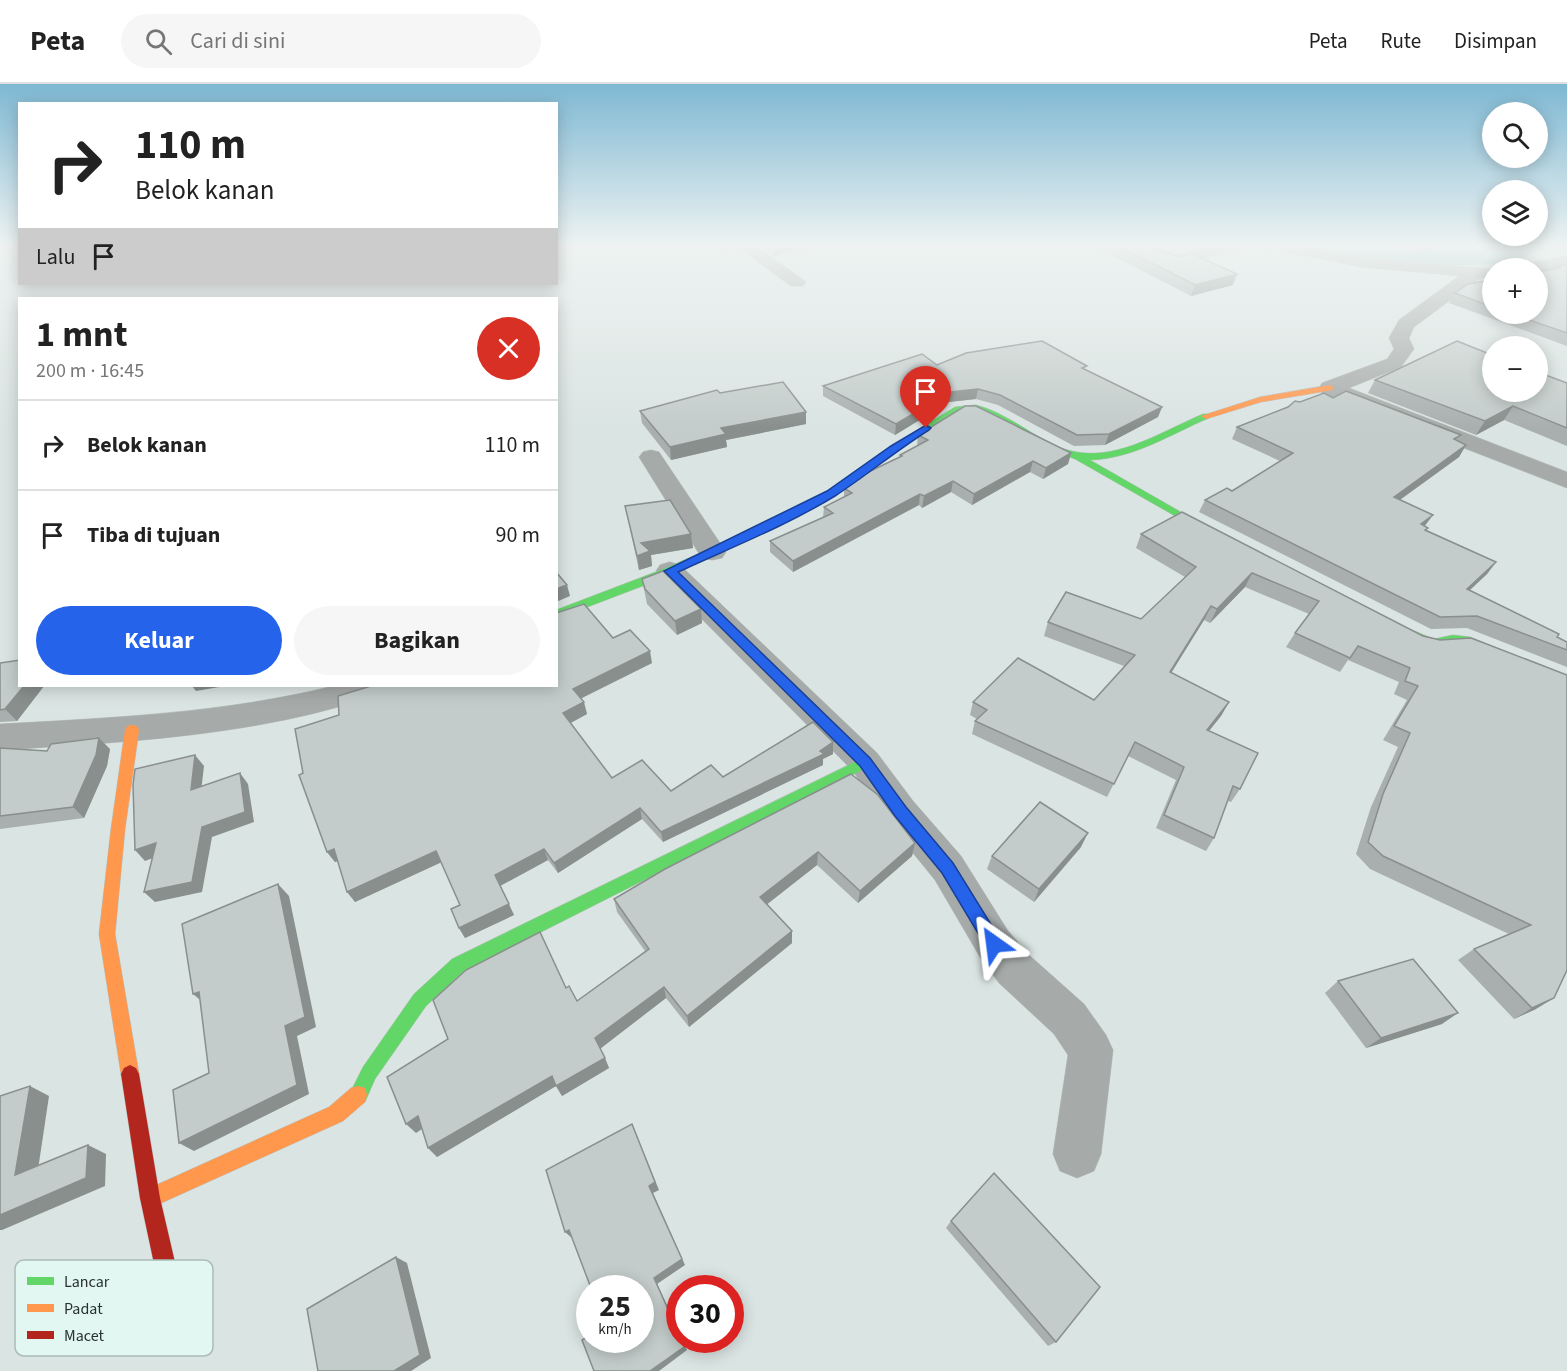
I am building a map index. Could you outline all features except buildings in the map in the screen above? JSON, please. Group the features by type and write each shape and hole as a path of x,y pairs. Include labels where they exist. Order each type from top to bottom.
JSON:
{"street":[{"path":"1079,458 1104,457 1218,411 1265,399 1330,388 1394,363 1404,349 1399,338 1406,324 1432,307"},
{"path":"1330,388 1567,482"},
{"path":"558,614 670,571 831,494 894,448 958,409 968,408 989,412 1038,440 1079,458 1231,543"},
{"path":"651,457 712,552"},
{"path":"670,571 865,762 900,812 948,868 1014,969 1069,1019 1091,1050 1077,1154"},
{"path":"1392,625 1424,641 1437,643 1452,638 1466,640 1567,681"},
{"path":"0,737 132,730 303,705 366,687"},
{"path":"132,730 118,829 107,934 150,1198 164,1260"},
{"path":"150,1198 336,1114 356,1098 369,1072 420,1000 458,965 865,762"}],"traffic: fast":[{"path":"558,614 670,571 763,529 831,494 894,448 958,409 976,408 989,412 1056,450 1083,458 1101,457 1138,447 1206,416"},
{"path":"1079,458 1216,535"},
{"path":"1404,631 1433,643 1453,639 1466,640 1567,681"},
{"path":"358,1095 369,1073 420,1000 458,965 865,762"}],"traffic: slow":[{"path":"1206,416 1260,400 1330,388"},
{"path":"130,1074 107,934 118,829 132,730"},
{"path":"150,1198 336,1114 358,1095"}],"traffic: jam":[{"path":"130,1074 150,1198 164,1260"}],"route":[{"path":"926,428 894,448 831,494 763,529 670,571 865,762 900,812 948,868 994,944"}]}
